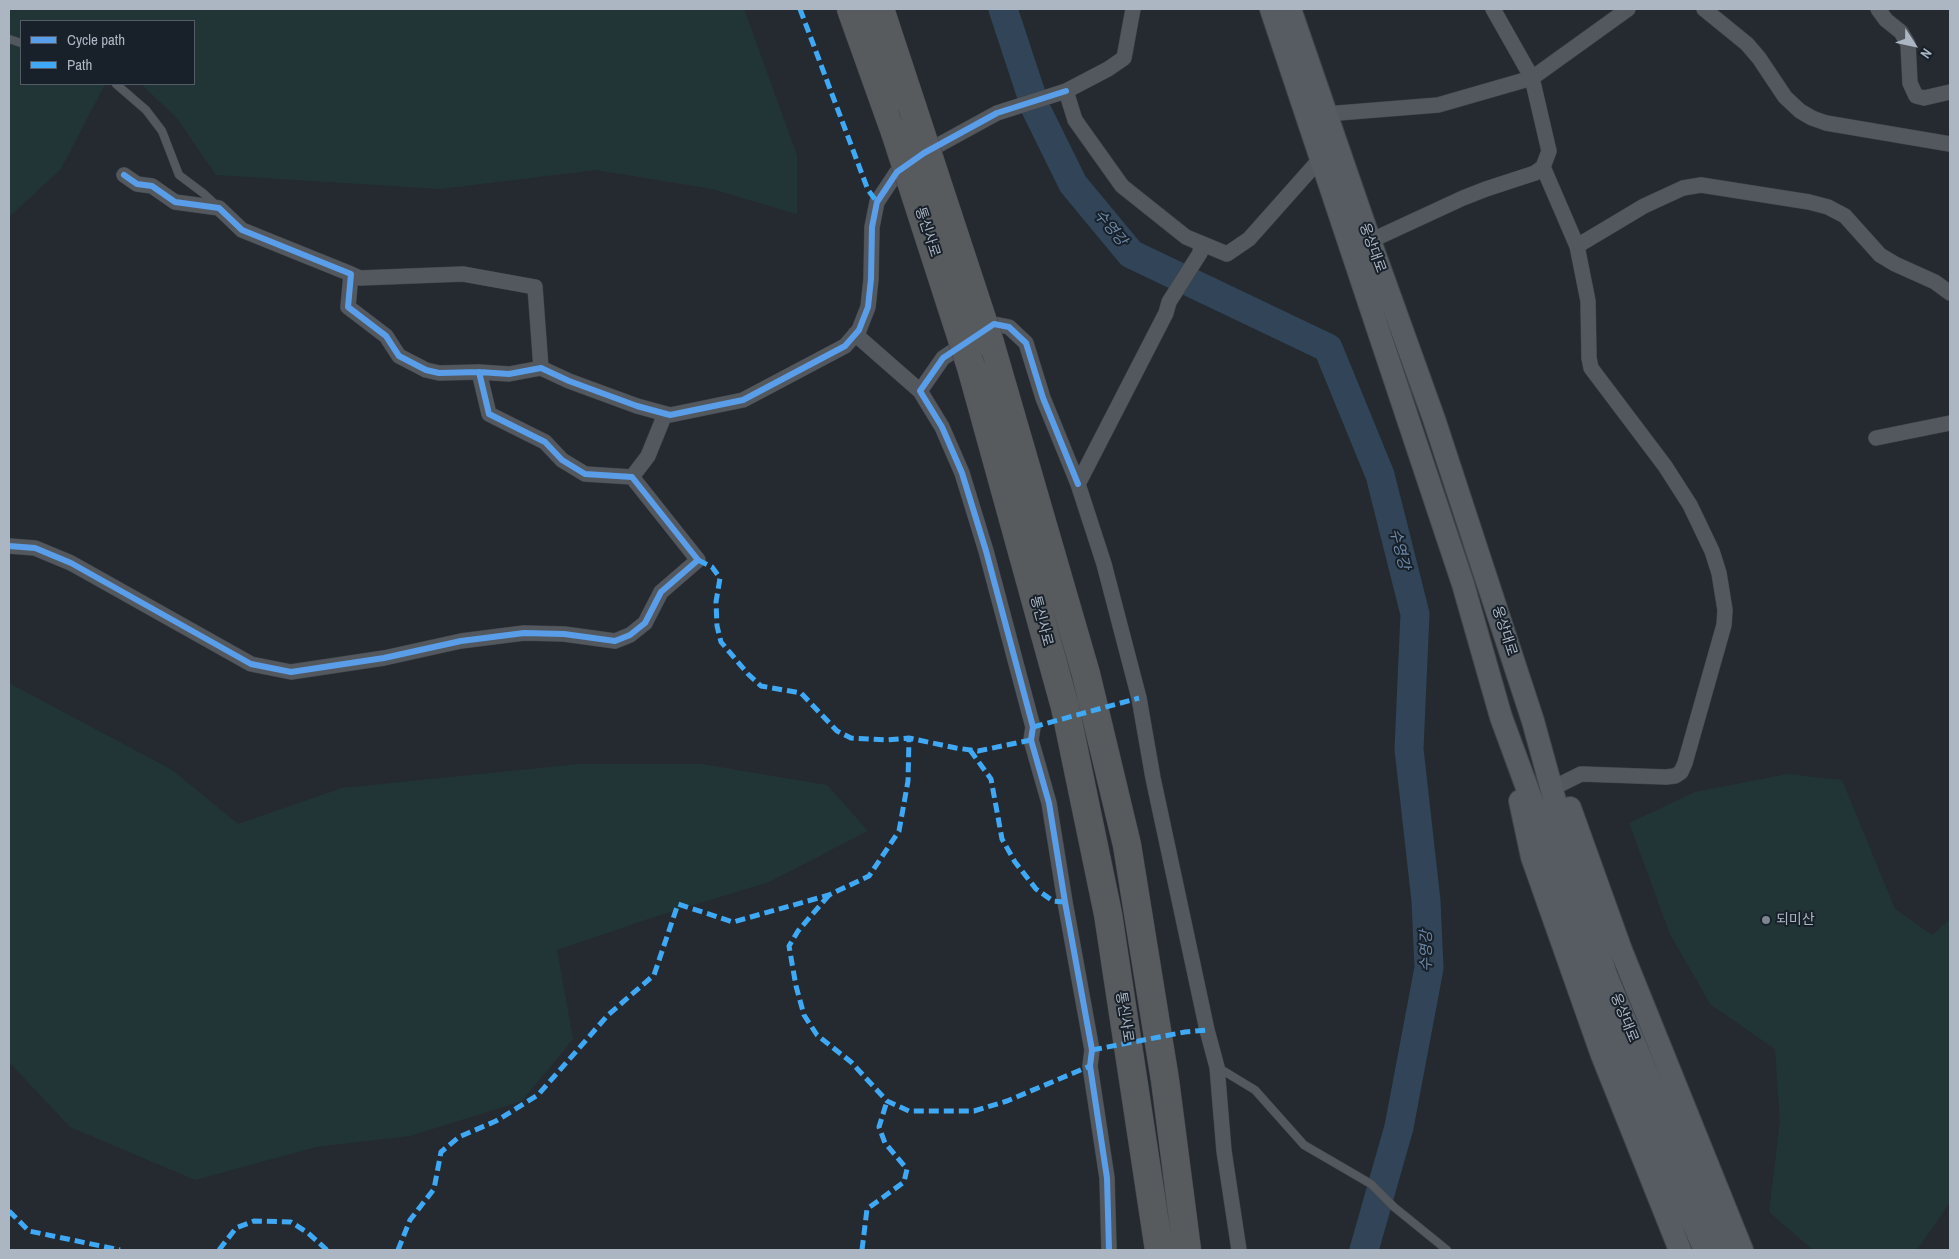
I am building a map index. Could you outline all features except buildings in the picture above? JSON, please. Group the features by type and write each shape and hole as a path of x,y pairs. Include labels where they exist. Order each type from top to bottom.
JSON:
{"highway":[{"name":"통신사로","path":"851,9 895,132 971,367 1065,707 1108,914 1159,1250"},
{"name":"통신사로","path":"880,9 990,343 1086,674 1127,845 1165,1080 1187,1250"}],"main road":[{"name":"웅상대로","path":"1271,9 1370,241 1434,419 1533,721 1574,870 1606,975 1662,1112 1724,1250"},
{"name":"웅상대로","path":"1290,9 1317,117 1320,158 1463,584 1501,717 1551,853 1591,981 1648,1121 1705,1250"},
{"path":"1501,717 1532,857 1602,1055 1680,1250"},
{"path":"1533,721 1586,847 1621,950 1742,1250"}],"street":[{"path":"351,274 348,307 386,336 399,356 426,370 439,373 479,372 509,374 541,368 569,381 670,416 743,400 845,346 859,330 868,307 871,280 872,227 877,202 896,172 924,153 997,113 1059,93 1108,69 1124,58 1133,9"},
{"path":"1492,9 1532,78 1549,150 1544,167 1577,246 1588,301 1589,358 1591,368 1666,466 1690,505 1712,551 1719,573 1725,610 1721,634 1685,763 1680,772 1676,776 1666,777 1580,774 1561,784"},
{"path":"1317,117 1438,105 1532,78 1628,9"},
{"path":"1704,9 1747,44 1759,58 1785,97 1800,111 1812,118 1950,144"},
{"path":"1878,9 1886,20 1901,32 1908,44 1910,83 1916,96 1924,98 1950,92"},
{"path":"1059,93 1075,120 1122,186 1201,248 1227,254 1249,239 1320,158"},
{"path":"1370,241 1486,188 1535,173 1544,167"},
{"path":"124,175 137,184 152,186 175,202 219,208 242,230 360,278 463,274 535,287 541,368"},
{"path":"1577,246 1644,206 1683,188 1701,185 1809,202 1828,207 1845,216 1880,255 1935,282 1950,293"},
{"path":"1078,484 1166,313 1169,302 1201,248"},
{"path":"920,390 943,358 994,324 1009,327 1026,343 1043,398 1078,484 1104,564 1138,698 1152,778 1207,1030 1217,1067 1224,1151 1239,1250"},
{"path":"855,334 920,390 942,427 962,473 986,551 1033,727 1031,740 1049,803 1092,1050 1090,1066 1107,1178 1109,1250"},
{"path":"9,546 35,548 70,563 251,664 291,672 384,658 461,641 524,633 564,634 614,641 630,635 645,623 661,592 698,560 632,477 585,474 562,460 545,442 489,414 479,372"},
{"path":"632,477 648,456 665,414"},
{"path":"1876,438 1950,422"}],"lane":[{"path":"117,85 146,110 162,130 179,175 219,208"},
{"path":"1217,1067 1255,1090 1304,1145 1370,1184 1394,1207 1447,1250"}],"shaded area":[{"path":"9,9 744,9 797,155 797,214 712,189 596,170 440,189 216,175 176,117 142,85 195,85 195,20 20,20 20,85 104,85 61,169 9,217"},
{"path":"9,683 172,770 238,824 342,788 579,764 702,764 827,785 868,831 769,882 654,917 557,950 573,1039 522,1101 410,1136 316,1147 195,1180 70,1127 9,1062"},
{"path":"1787,774 1842,780 1895,909 1932,935 1950,919 1950,1202 1917,1250 1813,1250 1769,1212 1780,1121 1775,1049 1710,1004 1670,934 1629,823 1695,792"}],"waterway":[{"name":"수영강","path":"1003,9 1036,109 1073,184 1131,254 1328,348 1380,475 1415,614 1409,749 1426,901 1429,968 1399,1127 1364,1250"}],"marked path":[{"path":"800,9 868,190 877,202"},
{"path":"698,560 712,567 720,578 716,602 717,626 721,642 748,674 761,686 801,693 837,731 851,738 887,740 909,738 978,751 1031,740"},
{"path":"1033,727 1139,698"},
{"path":"398,1250 410,1220 434,1189 441,1152 459,1137 496,1121 538,1095 608,1015 654,975 678,904 733,922 829,895 869,876 899,831 908,781 909,738"},
{"path":"970,750 991,779 1002,839 1015,862 1036,889 1053,901 1065,902"},
{"path":"829,895 798,931 789,946 796,986 804,1015 817,1035 851,1062 887,1101 909,1111 974,1111 1007,1101 1090,1066"},
{"path":"1092,1050 1185,1032 1207,1030"},
{"path":"862,1250 867,1209 904,1182 907,1169 885,1143 879,1127 887,1101"},
{"path":"9,1211 29,1231 120,1250"},
{"path":"219,1250 236,1228 254,1221 291,1222 308,1233 327,1250"}],"cycle path":[{"path":"124,175 137,184 152,186 175,202 219,208 242,230 351,274 348,307 386,336 399,356 426,370 439,373 479,372 509,374 541,368 569,381 637,406 670,415 743,400 845,346 859,330 868,307 871,279 872,227 877,202 897,172 924,153 997,113 1066,91"},
{"path":"1078,484 1043,398 1026,343 1009,327 994,324 943,358 920,391 942,427 962,473 986,551 1033,727 1031,740 1049,803 1092,1050 1090,1066 1107,1178 1109,1250"},
{"path":"9,546 35,548 71,563 251,664 291,672 384,658 461,641 524,633 564,634 615,641 630,635 645,623 661,592 698,560 632,477 585,474 562,460 545,442 489,414 479,372"}],"place":[{"name":"되미산","path":"1766,920"}]}
